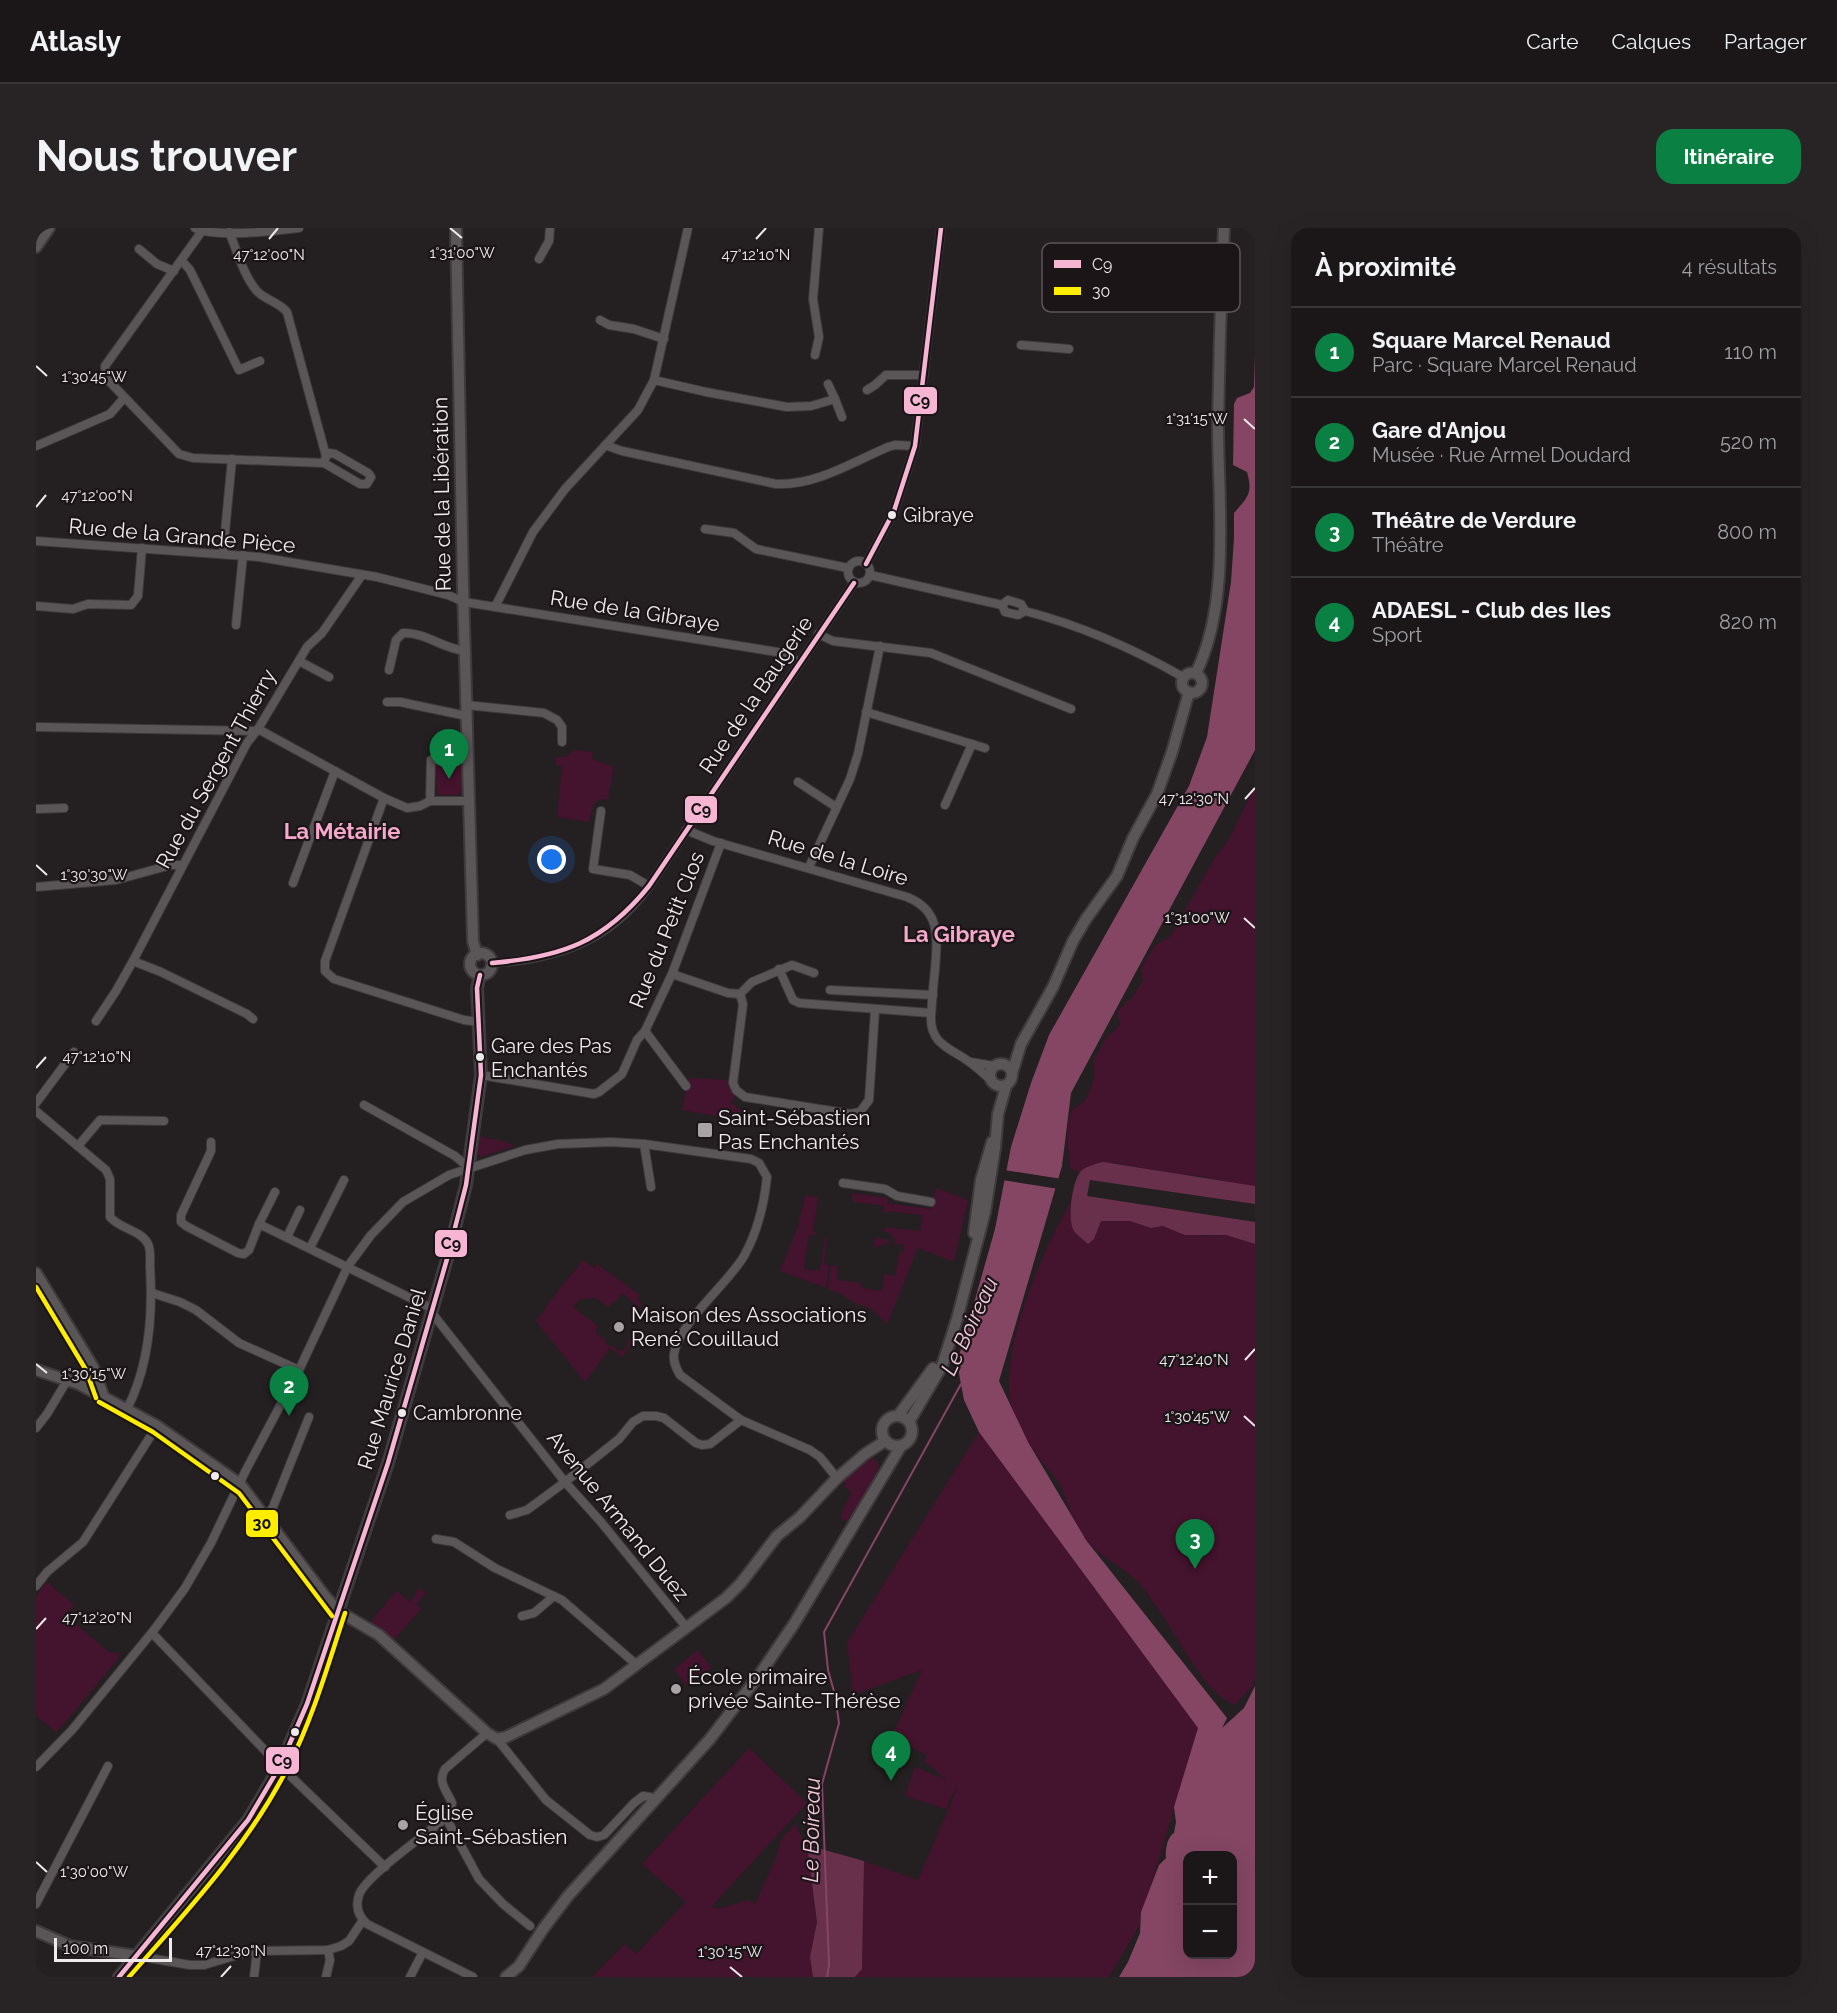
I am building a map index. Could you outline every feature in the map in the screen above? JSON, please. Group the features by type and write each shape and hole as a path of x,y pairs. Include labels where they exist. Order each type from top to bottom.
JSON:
{"street":[{"path":"36,247 49,228"},
{"path":"299,228 229,232 198,230 182,261 105,366 106,378 179,454 193,458 325,459 360,484 370,482 371,477 368,472 335,454 329,453 325,459"},
{"name":"Rue de la Libération","path":"456,228 468,759"},
{"path":"539,259 549,241 550,228"},
{"path":"495,607 533,532 565,489 638,411 654,380 688,228"},
{"path":"815,355 819,337 813,299 819,228"},
{"path":"866,564 894,512 915,446 942,228"},
{"path":"1224,228 1224,243"},
{"path":"229,232 256,290 270,301 281,305 286,312 325,459"},
{"path":"139,249 157,264 174,271"},
{"path":"182,261 190,270 239,370 260,361"},
{"path":"1196,673 1208,640 1218,570 1218,426 1221,312"},
{"path":"600,320 609,325 634,329 664,339"},
{"path":"1021,345 1069,349"},
{"path":"867,390 875,386 886,375 924,375"},
{"path":"654,380 787,407 811,406 835,399"},
{"path":"828,384 842,417"},
{"path":"36,446 110,414 124,398"},
{"path":"605,445 622,451 787,485 813,479 888,447 915,446"},
{"path":"223,553 231,459"},
{"path":"705,529 734,533 756,549 848,568 856,562 866,564 870,575"},
{"name":"Rue de la Grande Pièce","path":"36,541 243,555 362,575 448,595 464,602"},
{"path":"36,606 73,609 88,603 131,605 138,596 142,548"},
{"path":"236,625 243,555"},
{"path":"848,568 848,576 854,583 864,582 870,575"},
{"name":"Rue du Sergent Thierry","path":"96,1021 116,992 133,961 247,743 258,730 307,647 322,633 362,575"},
{"path":"870,575 1002,605 1005,612 1018,615 1025,611 1058,620 1144,656 1183,677"},
{"name":"Rue de la Baugerie","path":"492,963 544,957 575,947 618,921 635,904 854,583"},
{"name":"Rue de la Gibraye","path":"464,602 777,652 799,662"},
{"path":"389,670 396,640 403,633 414,633 453,650 465,651"},
{"path":"818,634 833,641 931,653 1071,709"},
{"path":"809,867 850,779 858,754 880,646"},
{"path":"299,661 329,677"},
{"path":"1189,673 1196,673 1202,680 1201,687 1197,691 1189,692 1182,686 1183,677 1189,673"},
{"path":"909,1422 942,1366 953,1331 973,1256 981,1180 1006,1086 1011,1080 1021,1044 1053,987 1078,930 1117,876 1133,838 1157,794 1189,692"},
{"path":"387,702 400,702 466,716"},
{"path":"466,705 544,713 557,720 562,727 562,742"},
{"path":"866,712 985,748"},
{"path":"36,727 258,730 384,798 407,808 430,801 470,801"},
{"path":"945,805 972,744"},
{"path":"430,801 430,760 468,759 473,941 477,955"},
{"path":"293,883 335,771"},
{"path":"798,782 836,807"},
{"path":"384,798 325,961 325,971 334,979 464,1020 479,1022"},
{"path":"36,809 64,808"},
{"path":"601,811 593,869 630,875 649,886"},
{"name":"Rue de la Loire","path":"686,831 908,897 925,908 933,920 937,936 930,1025 936,1039 943,1046 969,1061 992,1082"},
{"name":"Rue du Petit Clos","path":"481,1078 594,1094 622,1074 672,974 721,843"},
{"path":"36,887 116,880 171,865 182,865"},
{"path":"477,955 488,956 492,963 490,971 480,975 474,972 471,966 472,959 477,955"},
{"path":"133,961 161,972 253,1019"},
{"path":"672,974 728,993 740,994 752,982 792,965 814,973"},
{"path":"779,969 793,1000 799,1003 931,1013"},
{"name":"Rue Maurice Daniel","path":"120,1977 248,1820 280,1766 306,1704 391,1453 450,1249 468,1167 481,1078 477,988 480,975"},
{"path":"830,990 933,995"},
{"path":"740,994 742,1004 733,1083 736,1090 745,1097 850,1114 860,1112 869,1100 875,1010"},
{"name":"Rue du Petit Clos","path":"645,1031 686,1086"},
{"path":"998,1114 990,1072 1021,1044"},
{"path":"36,1103 74,1052"},
{"name":"Rue de la Loire","path":"969,1061 998,1065"},
{"path":"998,1065 1008,1066 1012,1072"},
{"path":"992,1082 1000,1087 1006,1086"},
{"path":"364,1105 455,1156 468,1167"},
{"path":"36,1111 108,1172 112,1220 140,1236 149,1245 152,1293 147,1345 135,1393 127,1409"},
{"path":"78,1146 100,1120 164,1120"},
{"path":"211,1142 211,1150 181,1215 181,1222 238,1253 244,1254 249,1250 275,1192"},
{"path":"36,1767 72,1730 152,1633 199,1566 249,1464 299,1370 348,1266 371,1235 403,1202 449,1174 468,1167 525,1150 558,1144 596,1142 644,1144 751,1159 759,1163 768,1177 753,1239 742,1258 680,1339 674,1356 675,1365 680,1375 741,1420 810,1450 820,1457 837,1478"},
{"path":"644,1144 651,1187"},
{"path":"310,1248 344,1180"},
{"path":"843,1183 885,1189 897,1196 931,1202"},
{"path":"287,1237 300,1210"},
{"path":"259,1224 348,1266 432,1311"},
{"path":"36,1273 94,1370 103,1395"},
{"path":"152,1293 196,1310 239,1343 299,1370"},
{"name":"Avenue Armand Duez","path":"432,1311 565,1482 601,1522 687,1628"},
{"path":"883,1476 885,1439 883,1425 887,1420 898,1416 931,1370 953,1331"},
{"path":"36,1370 68,1379 103,1395 158,1426 240,1484 338,1611 379,1635 487,1733 497,1739 546,1800 590,1835 597,1837 604,1835 643,1796 655,1801"},
{"path":"82,1385 94,1370"},
{"path":"36,1428 68,1379"},
{"path":"510,1515 527,1510 565,1482 619,1439 633,1422 643,1416 664,1418 696,1443 702,1445 710,1444 741,1420"},
{"path":"506,1977 518,1971 547,1923 568,1896 710,1739 760,1674 794,1624 901,1446 911,1437 912,1429 909,1422 898,1416"},
{"path":"266,1517 273,1507 309,1417"},
{"path":"36,1586 47,1572 83,1542 158,1426"},
{"path":"885,1439 901,1446"},
{"path":"497,1739 506,1737 604,1689 726,1598 741,1583 777,1536 800,1517 837,1478 885,1439"},
{"path":"436,1539 454,1542 495,1568 562,1600 638,1665"},
{"path":"522,1616 534,1613 554,1596"},
{"path":"152,1633 280,1766 385,1867"},
{"path":"473,1977 367,1924 358,1912 359,1895 362,1888 446,1818 453,1806 442,1784 441,1775 487,1733"},
{"path":"36,1904 108,1766"},
{"path":"446,1818 479,1879 503,1904 530,1926"},
{"path":"36,1932 70,1946 190,1965 204,1965 251,1951 328,1950 341,1947 349,1941 363,1920"},
{"path":"326,1977 330,1960 328,1950"},
{"path":"254,1977 257,1951"},
{"path":"410,1977 423,1952"}],"shaded area":[{"path":"571,750 593,752 592,759 614,767 608,799 598,800 593,805 589,822 557,817 562,766 556,765 556,757 566,757"},
{"path":"457,763 462,767 462,792 458,795 437,795 436,765"},
{"path":"1255,786 1255,1186 1114,1163 1087,1167 1080,1172 1070,1169 1069,1119 1072,1111 1084,1101 1089,1092 1094,1076 1093,1061 1107,1037 1120,1025 1117,1012 1133,996 1143,980 1141,969 1155,945 1170,937 1214,859 1230,838"},
{"path":"689,1078 728,1080 729,1087 735,1096 731,1103 741,1110 740,1120 682,1110"},
{"path":"477,1136 515,1146 480,1157 475,1151"},
{"path":"1103,1162 1255,1186 1255,1204 1090,1180 1087,1196 1255,1222 1255,1244 1226,1235 1185,1235 1163,1226 1151,1228 1130,1221 1101,1221 1094,1239 1088,1244 1074,1231 1072,1225 1073,1191 1081,1171 1088,1166"},
{"path":"936,1188 968,1200 954,1262 918,1248 887,1324 872,1309 828,1289 831,1265 838,1266 837,1280 861,1283 861,1288 882,1291 884,1274 895,1276 899,1252 903,1252 904,1245 888,1243 873,1248 875,1238 887,1239 895,1243 889,1232 883,1232 886,1227 920,1231 922,1215 888,1211 887,1214 884,1213 884,1206 853,1202 852,1193 887,1198 887,1203 931,1209"},
{"path":"805,1195 818,1197 813,1231 816,1235 809,1235 804,1269 820,1271 825,1237 827,1238 824,1264 829,1265 826,1288 780,1271 798,1227"},
{"path":"1071,1201 1070,1214 1094,1238 1101,1220 1130,1221 1151,1228 1163,1226 1203,1236 1226,1235 1255,1244 1255,1678 1253,1685 1235,1705 1223,1698 1201,1675 1140,1584 1099,1553 1083,1536 1058,1482 1030,1445 1013,1412 1009,1389 1010,1363 1016,1334 1036,1274"},
{"path":"582,1260 594,1268 597,1264 641,1296 638,1297 638,1301 642,1304 640,1308 622,1293 609,1307 595,1298 580,1299 573,1307 598,1326 596,1333 606,1340 605,1343 609,1347 612,1345 618,1351 621,1349 623,1351 629,1343 627,1341 629,1338 638,1346 631,1344 623,1356 627,1360 610,1348 585,1382 536,1321"},
{"path":"979,1432 1198,1728 1139,1926 1109,1977 855,1977 862,1969 864,1861 918,1880 957,1789 946,1809 905,1796 915,1767 947,1780 924,1761 927,1755 891,1738 922,1670 853,1695 847,1643"},
{"path":"867,1458 875,1459 879,1465 872,1485 848,1522 840,1518 851,1492 845,1487 847,1484 841,1480"},
{"path":"47,1582 74,1605 69,1613 72,1621 109,1652 119,1653 118,1659 57,1732 36,1716 36,1596"},
{"path":"419,1588 426,1592 417,1605 421,1609 392,1642 369,1624 396,1591 411,1602"},
{"path":"698,1650 712,1668 687,1686 674,1669"},
{"path":"749,1748 807,1803 712,1906 717,1909 748,1900 755,1904 775,1860 781,1839 795,1824 807,1846 817,1922 810,1957 813,1977 592,1977 625,1944 636,1954 686,1902 642,1864"},
{"path":"807,1845 864,1861 862,1969 855,1977 813,1977 810,1957 817,1922"}],"water":[{"path":"1255,355 1255,750 1071,1093 1062,1166 999,1381 1028,1442 1086,1540 1227,1718 1222,1728 1244,1708 1255,1686 1255,1977 1119,1977 1140,1933 1141,1912 1159,1865 1166,1858 1168,1841 1174,1833 1176,1822 1174,1807 1198,1728 979,1432 964,1400 957,1363 995,1229 1011,1147 1049,1035 1189,786 1207,737 1231,582 1234,513 1246,499 1249,490 1247,472 1233,465 1234,404 1237,398 1250,393 1254,387"}],"pier":[{"path":"1004,1170 1062,1179 1059,1189 1002,1180"}],"waterway":[{"name":"Le Boireau","path":"827,1977 829,1965 822,1784 839,1723 828,1670 824,1632 961,1384"}],"transit line":[{"name":"C9","path":"866,564 894,511 915,446 941,228"},
{"name":"C9","path":"492,963 561,951 598,933 632,905 649,886 854,583"},
{"name":"C9","path":"119,1977 248,1820 280,1766 307,1704 388,1463 466,1185 481,1075 477,988 480,975"},
{"name":"30","path":"36,1287 86,1370 96,1398"},
{"name":"30","path":"99,1402 153,1432 239,1493 332,1616"},
{"name":"30","path":"129,1977 215,1877 272,1796 305,1730 345,1613"}],"place":[{"name":"Gibraye","path":"892,515"},
{"name":"Square Marcel Renaud","path":"449,779"},
{"name":"Gare des Pas Enchantés","path":"480,1057"},
{"name":"Saint-Sébastien Pas Enchantés","path":"705,1130"},
{"name":"Maison des Associations René Couillaud","path":"619,1327"},
{"name":"Cambronne","path":"402,1413"},
{"name":"Gare d'Anjou","path":"289,1416"},
{"name":"Théâtre de Verdure","path":"1195,1569"},
{"name":"École primaire privée Sainte-Thérèse","path":"676,1689"},
{"name":"ADAESL - Club des Iles","path":"891,1781"},
{"name":"Église Saint-Sébastien","path":"403,1825"}],"district":[{"name":"La Métairie","path":"342,831"},
{"name":"La Gibraye","path":"959,934"}]}
